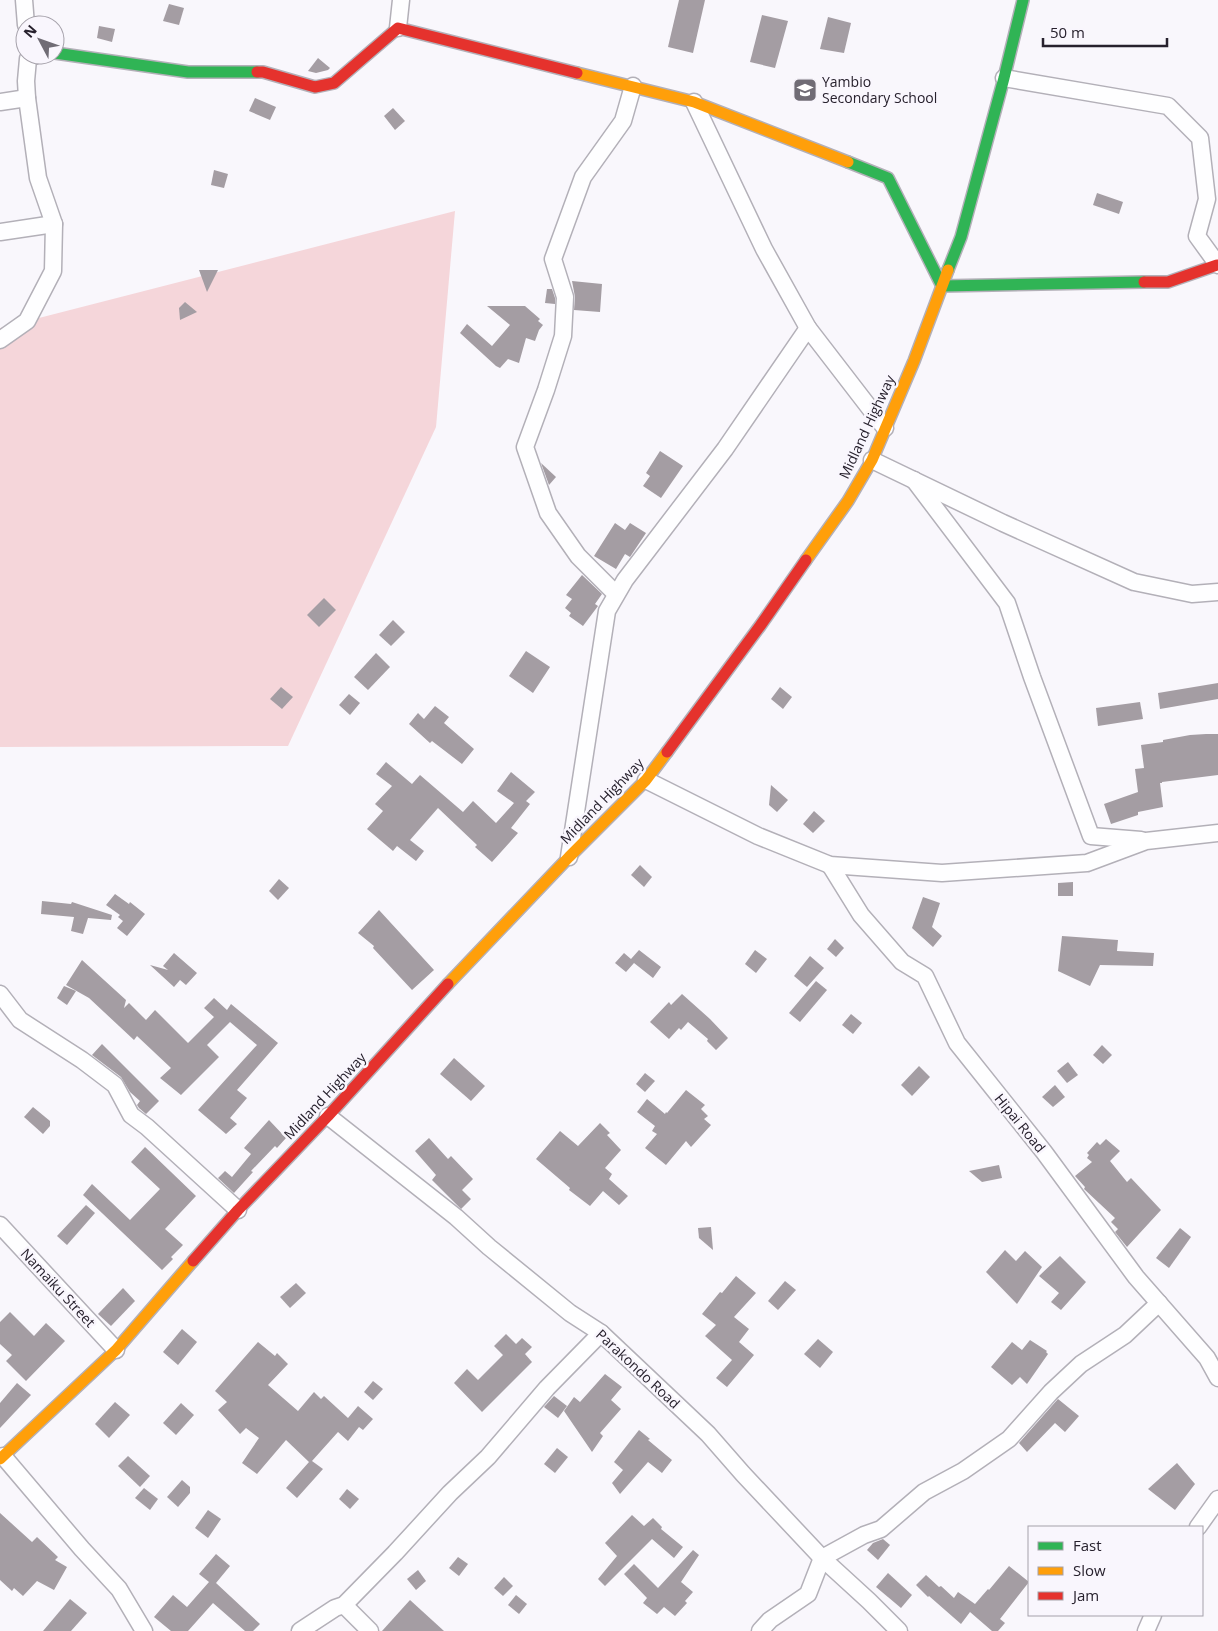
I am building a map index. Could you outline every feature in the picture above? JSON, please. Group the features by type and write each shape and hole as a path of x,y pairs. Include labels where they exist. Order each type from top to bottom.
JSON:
{"main road":[{"name":"Midland Highway","path":"2,1457 116,1350 238,1210 328,1116 433,1000 569,857 646,780 771,611 848,501 872,460 914,361 961,237 1023,0"},
{"path":"65,54 188,72 263,72 314,87 334,83 398,28 694,102 888,178 942,286 1168,282 1218,265"}],"street":[{"path":"24,0 25,15"},
{"path":"398,28 401,0"},
{"path":"0,340 27,321 53,271 54,224 38,178 27,98 26,82 29,65"},
{"path":"1004,78 1168,106 1200,138 1207,199 1197,236 1218,265"},
{"path":"616,594 578,556 548,513 525,447 563,336 565,297 552,259 583,177 623,121 633,86"},
{"path":"0,102 27,98"},
{"path":"694,102 764,249 808,328 885,428"},
{"path":"0,232 54,224"},
{"path":"569,857 607,611 625,580 725,449 808,328"},
{"path":"872,460 1003,523 1134,582 1218,601"},
{"path":"914,480 1007,603 1032,677 1091,836 1146,841 1218,833"},
{"path":"1192,594 1218,592"},
{"path":"646,780 758,836 830,865 942,873 1087,863 1146,841"},
{"name":"Hipai Road","path":"830,865 861,915 902,962 925,976 957,1042 1044,1152 1136,1277 1207,1358 1218,1378"},
{"path":"0,994 20,1020 82,1060 116,1085 131,1115 147,1127 238,1210"},
{"name":"Parakondo Road","path":"328,1116 456,1217 489,1247 570,1313 602,1333 708,1434 742,1474 822,1558 900,1631"},
{"name":"Namaiku Street","path":"0,1226 116,1350"},
{"path":"760,1631 770,1620 808,1594 822,1558 864,1535 881,1529 924,1492 963,1471 1009,1439 1045,1398 1082,1364 1125,1335 1159,1303"},
{"path":"300,1631 335,1608 344,1605 488,1457 548,1388 602,1333"},
{"path":"2,1457 119,1589 144,1631"},
{"path":"1199,1526 1218,1499"},
{"path":"344,1605 370,1631"},
{"path":"1146,1631 1153,1616"}],"shaded area":[{"path":"455,211 436,427 288,746 0,747 0,328"}],"building":[{"path":"679,0 705,0 693,53 668,47"},
{"path":"169,4 184,8 179,25 163,21"},
{"path":"762,15 788,21 775,68 750,62"},
{"path":"828,17 851,23 844,53 820,49"},
{"path":"99,26 115,29 112,42 97,38"},
{"path":"318,58 330,68 316,73 308,71"},
{"path":"255,98 276,107 270,120 249,111"},
{"path":"393,108 405,121 395,130 384,116"},
{"path":"214,170 228,174 224,188 211,185"},
{"path":"1097,193 1123,202 1119,214 1093,205"},
{"path":"199,270 218,270 207,292"},
{"path":"572,281 602,284 600,312 574,310 575,297"},
{"path":"547,289 552,289 555,304 545,303"},
{"path":"185,302 197,312 180,320 179,308"},
{"path":"487,306 525,306 540,319 538,321 543,325 535,341 526,338 519,363 508,359 500,368 496,366 460,333 467,324 492,346 510,325"},
{"path":"660,451 683,466 661,498 643,486 650,476 646,473"},
{"path":"541,463 556,477 549,485"},
{"path":"615,523 625,530 630,523 646,533 630,557 625,554 616,569 594,556"},
{"path":"582,575 602,594 595,604 598,606 583,626 569,616 571,613 565,608 572,599 566,595"},
{"path":"324,598 336,610 319,627 307,615"},
{"path":"393,620 405,632 391,646 379,635"},
{"path":"526,651 550,667 533,693 509,676"},
{"path":"376,653 390,667 368,690 354,677"},
{"path":"1218,683 1218,699 1160,709 1158,693"},
{"path":"281,687 293,697 282,709 270,699"},
{"path":"780,687 792,697 783,709 771,699"},
{"path":"349,694 360,703 350,715 339,705"},
{"path":"1140,702 1143,719 1098,726 1096,708"},
{"path":"435,706 449,717 444,723 474,749 462,764 432,741 430,743 409,724 418,713 424,719"},
{"path":"1218,734 1218,775 1162,782 1160,783 1163,807 1138,812 1138,815 1111,824 1104,804 1138,792 1135,769 1144,768 1141,745 1190,735"},
{"path":"386,762 412,784 420,775 463,812 473,801 496,823 514,803 497,791 511,772 535,792 526,801 530,804 511,828 518,833 492,862 438,808 410,840 424,851 416,861 397,846 393,851 367,829 383,811 375,804 392,786 376,774"},
{"path":"771,785 788,800 777,812 769,805"},
{"path":"814,811 825,821 813,833 803,824"},
{"path":"640,865 652,877 644,887 631,875"},
{"path":"279,879 289,888 278,900 269,891"},
{"path":"1073,882 1073,896 1058,896 1058,883"},
{"path":"115,894 129,904 130,902 145,914 127,936 117,928 123,921 118,917 120,915 106,905"},
{"path":"923,897 940,903 932,927 942,936 933,947 912,928"},
{"path":"42,901 71,904 72,902 112,915 111,920 88,918 83,934 71,931 74,917 41,914"},
{"path":"379,910 434,970 412,990 373,948 374,946 358,933"},
{"path":"1062,936 1118,940 1117,951 1154,953 1153,966 1100,965 1090,986 1058,971"},
{"path":"835,939 844,948 836,957 827,949"},
{"path":"639,950 661,967 653,978 634,963 626,972 615,963 624,953 631,959"},
{"path":"755,950 767,959 756,973 745,964"},
{"path":"174,953 197,973 186,985 180,980 174,987 150,965 168,970 163,966"},
{"path":"810,956 824,968 807,987 794,976"},
{"path":"82,960 126,1000 124,1008 129,1003 146,1020 155,1010 188,1043 214,1017 204,1008 214,998 227,1010 231,1004 278,1043 237,1090 247,1098 230,1118 237,1124 226,1134 198,1110 257,1045 230,1022 207,1045 219,1057 181,1095 160,1078 171,1068 137,1036 134,1040 89,998 66,985"},
{"path":"816,981 827,990 800,1022 789,1013"},
{"path":"64,986 76,991 67,1005 57,998"},
{"path":"682,994 728,1038 716,1050 707,1041 708,1039 688,1022 681,1030 679,1028 669,1039 650,1022 669,1002 671,1005"},
{"path":"851,1014 862,1023 853,1034 842,1025"},
{"path":"102,1044 159,1101 146,1114 139,1108 137,1105 140,1101 130,1092 121,1077 92,1055"},
{"path":"1102,1045 1112,1055 1103,1064 1093,1055"},
{"path":"454,1058 485,1086 471,1101 440,1074"},
{"path":"1068,1062 1078,1075 1067,1083 1057,1071"},
{"path":"919,1066 930,1077 912,1096 901,1085"},
{"path":"645,1073 655,1081 645,1092 636,1084"},
{"path":"1055,1085 1065,1097 1053,1107 1042,1097"},
{"path":"686,1090 705,1105 701,1109 708,1116 704,1119 711,1125 691,1147 686,1141 666,1165 645,1148 657,1134 652,1131 655,1126 637,1112 647,1099 665,1114"},
{"path":"33,1107 50,1121 50,1126 43,1134 24,1117"},
{"path":"269,1120 286,1138 277,1148 275,1146 251,1171 253,1172 234,1193 218,1178 225,1171 232,1177 251,1154 244,1148"},
{"path":"600,1123 610,1133 607,1135 621,1150 605,1168 612,1174 609,1179 628,1196 619,1205 603,1191 590,1206 569,1190 570,1188 536,1159 560,1131 578,1146"},
{"path":"429,1138 448,1159 451,1156 473,1179 462,1190 471,1199 461,1209 432,1180 436,1175 415,1151"},
{"path":"1106,1139 1120,1151 1110,1161 1127,1182 1131,1178 1161,1210 1127,1247 1115,1232 1118,1229 1111,1222 1115,1218 1084,1189 1085,1187 1075,1176 1092,1162 1087,1158 1089,1155 1087,1153 1097,1142 1100,1145"},
{"path":"145,1147 196,1196 165,1229 183,1245 162,1270 83,1195 92,1184 130,1220 160,1189 131,1162"},
{"path":"999,1165 1002,1178 982,1182 969,1171"},
{"path":"86,1205 95,1213 67,1245 57,1236"},
{"path":"711,1227 713,1250 699,1238 698,1228"},
{"path":"1180,1228 1191,1237 1169,1268 1156,1258"},
{"path":"1005,1250 1016,1261 1025,1251 1042,1267 1017,1304 986,1272"},
{"path":"1060,1256 1086,1282 1061,1310 1051,1302 1059,1293 1039,1276"},
{"path":"736,1276 756,1293 734,1317 749,1329 739,1342 754,1355 727,1387 716,1378 732,1360 705,1336 716,1325 702,1314"},
{"path":"785,1281 796,1290 778,1310 768,1301"},
{"path":"296,1283 306,1293 290,1308 280,1297"},
{"path":"123,1288 135,1301 111,1326 98,1314"},
{"path":"10,1312 34,1336 46,1323 65,1341 26,1381 6,1361 12,1355 0,1344 0,1322"},
{"path":"182,1329 197,1342 178,1365 163,1352"},
{"path":"506,1334 516,1344 522,1338 532,1347 525,1354 532,1362 482,1412 454,1383 467,1369 478,1380 503,1355 494,1346"},
{"path":"818,1339 833,1352 820,1368 804,1354"},
{"path":"1030,1340 1047,1351 1048,1354 1027,1384 1020,1377 1012,1385 991,1367 1012,1342 1022,1350"},
{"path":"258,1342 275,1356 277,1353 288,1364 268,1385 298,1411 314,1392 321,1399 324,1396 348,1418 358,1406 373,1419 363,1430 359,1427 348,1441 338,1432 312,1461 323,1469 297,1498 286,1488 309,1462 286,1440 257,1474 242,1463 259,1438 246,1428 240,1434 218,1410 227,1402 215,1391"},
{"path":"605,1374 622,1387 611,1400 621,1409 600,1433 603,1436 592,1452 564,1411 574,1397 580,1402"},
{"path":"373,1381 383,1389 373,1400 364,1392"},
{"path":"17,1383 31,1395 0,1428 0,1403"},
{"path":"554,1396 567,1406 558,1418 544,1407"},
{"path":"1058,1399 1079,1416 1065,1432 1055,1423 1027,1452 1019,1443"},
{"path":"115,1402 130,1415 109,1438 95,1424"},
{"path":"181,1403 194,1415 176,1435 163,1423"},
{"path":"639,1430 672,1460 662,1473 648,1462 620,1494 612,1483 623,1470 614,1462"},
{"path":"557,1448 568,1457 555,1473 544,1464"},
{"path":"128,1456 150,1476 140,1487 118,1466"},
{"path":"1177,1463 1195,1484 1175,1510 1148,1489"},
{"path":"182,1480 190,1487 190,1493 178,1507 167,1497"},
{"path":"144,1488 158,1499 150,1510 135,1498"},
{"path":"347,1489 359,1499 350,1509 339,1499"},
{"path":"208,1510 221,1519 208,1538 195,1528"},
{"path":"0,1513 32,1542 37,1537 58,1557 55,1560 67,1567 54,1590 37,1581 23,1596 14,1588 12,1591 0,1580"},
{"path":"632,1515 644,1526 653,1518 662,1527 661,1529 683,1547 674,1558 652,1539 605,1586 598,1579 617,1556 605,1543"},
{"path":"883,1539 890,1545 878,1560 867,1550 873,1543"},
{"path":"693,1550 699,1555 681,1582 693,1592 685,1601 687,1603 675,1616 664,1607 657,1614 643,1603 647,1598 624,1574 634,1564 658,1588"},
{"path":"216,1554 230,1566 216,1583 260,1624 253,1631 245,1631 213,1603 188,1631 171,1631 154,1617 173,1595 187,1607 209,1582 199,1574"},
{"path":"458,1557 468,1564 459,1576 449,1568"},
{"path":"1009,1566 1028,1581 1000,1619 1005,1623 998,1631 992,1631 970,1612 961,1624 916,1585 926,1575 954,1598 958,1592 975,1604"},
{"path":"418,1570 426,1581 416,1590 407,1579"},
{"path":"888,1573 912,1595 901,1608 876,1587"},
{"path":"504,1577 513,1586 503,1596 494,1588"},
{"path":"516,1595 527,1604 519,1614 508,1605"},
{"path":"70,1599 87,1613 71,1631 43,1631"},
{"path":"410,1600 444,1631 382,1631"}],"traffic: fast":[{"path":"948,270 961,237 1023,0"},
{"path":"65,54 188,72 257,72"},
{"path":"848,162 888,178 942,286 1144,282"}],"traffic: slow":[{"path":"577,73 694,102 848,162"},
{"path":"806,560 848,501 872,460 914,361 948,270"},
{"path":"448,984 569,857 646,780 667,752"},
{"path":"0,1459 116,1350 193,1261"}],"traffic: jam":[{"path":"257,72 263,72 315,87 334,83 398,28 577,73"},
{"path":"1144,282 1168,282 1217,265"},
{"path":"667,752 806,560"},
{"path":"193,1261 448,984"}],"place":[{"name":"Yambio Secondary School","path":"805,90"}]}
